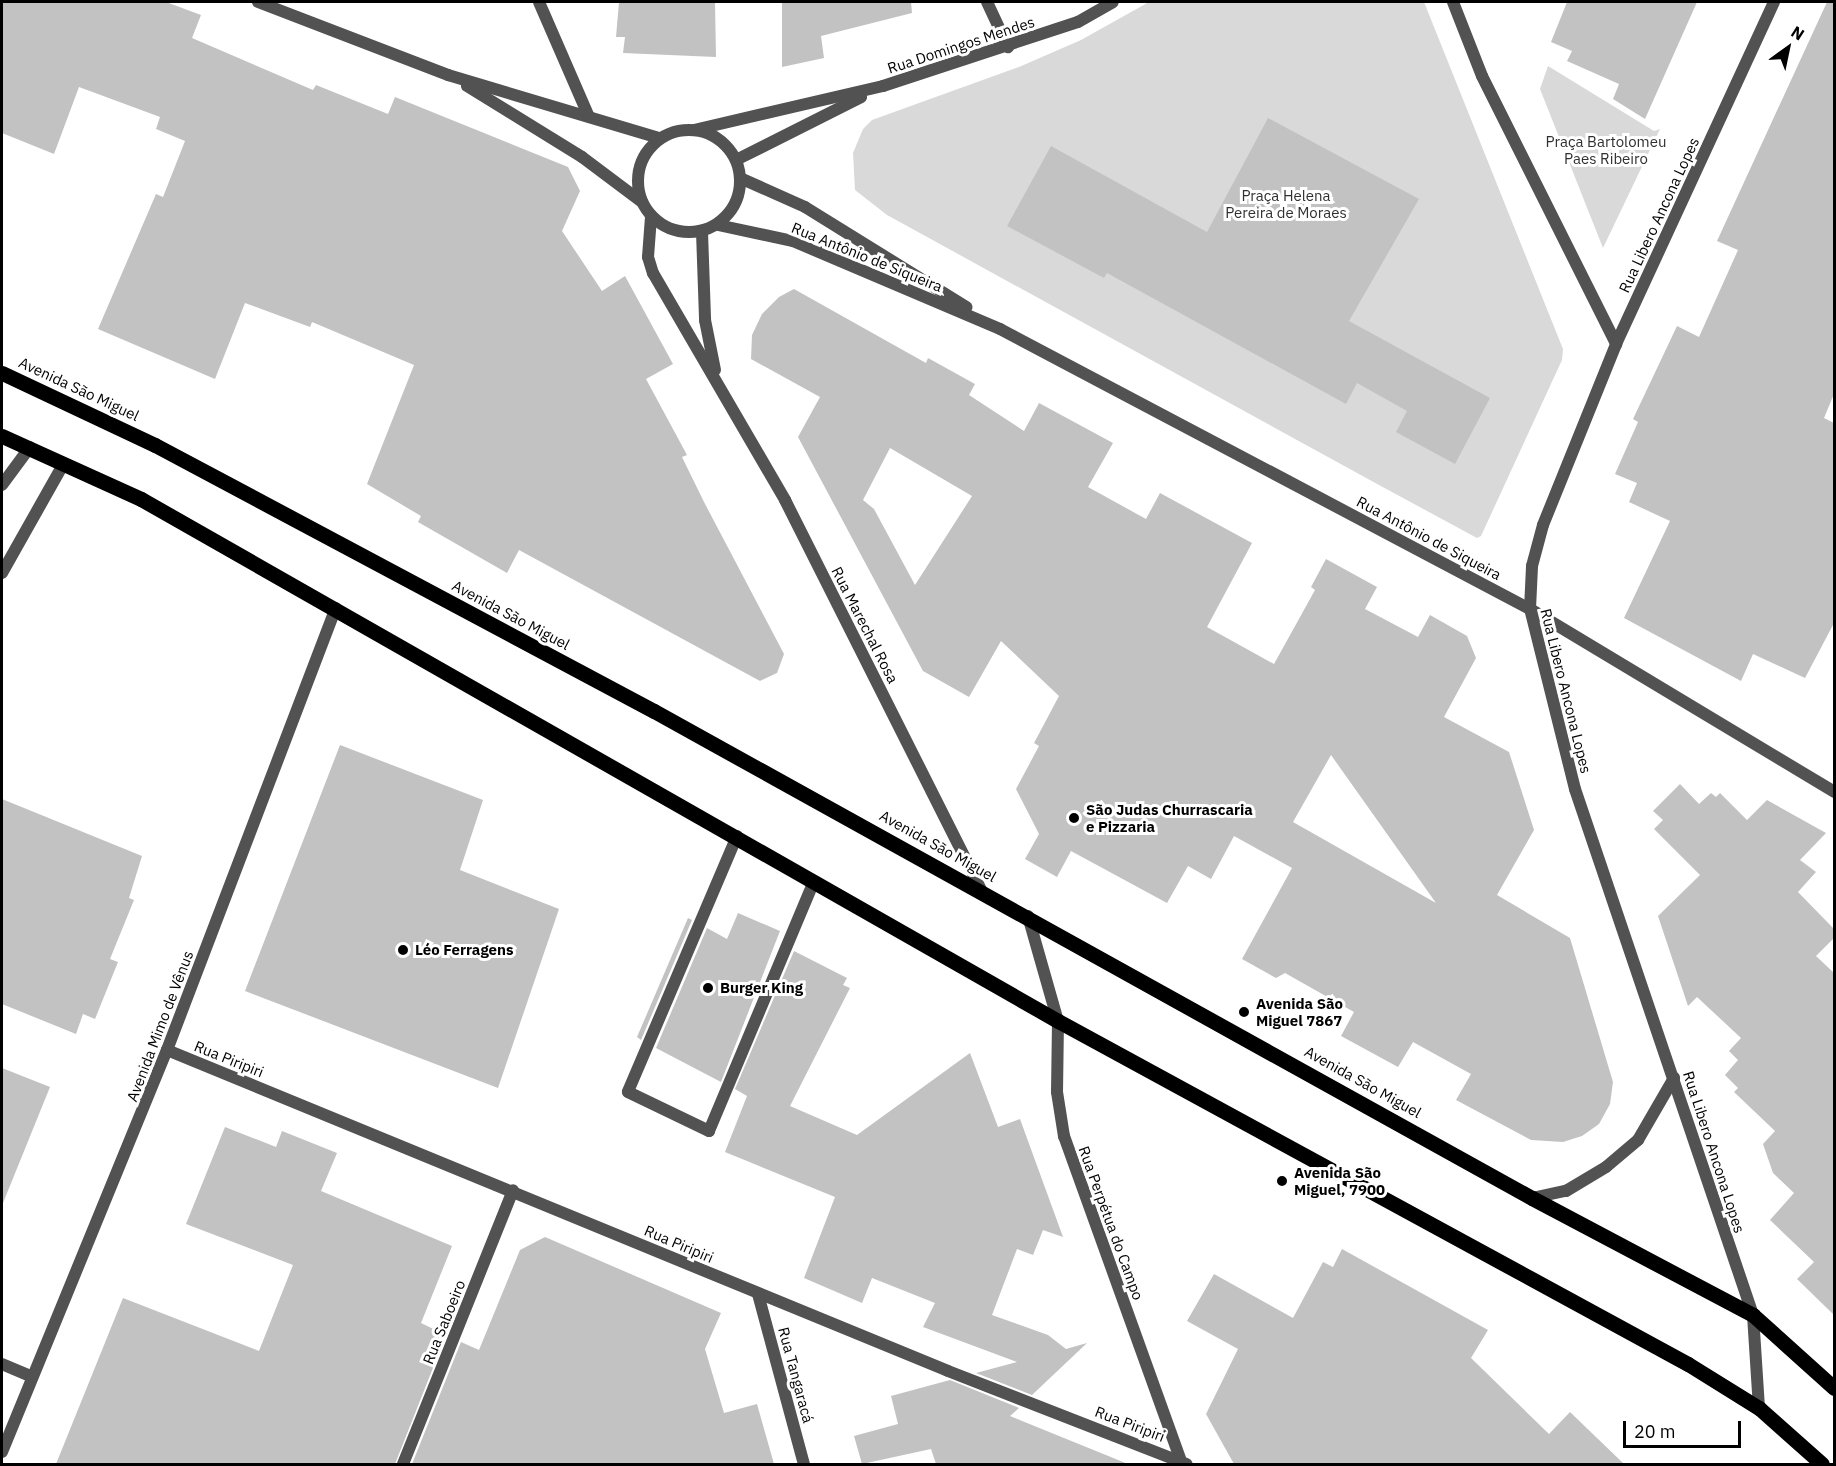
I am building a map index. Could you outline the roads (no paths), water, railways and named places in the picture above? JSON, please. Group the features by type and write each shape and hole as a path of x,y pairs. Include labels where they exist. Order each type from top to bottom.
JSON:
{"main road":[{"name":"Avenida São Miguel","path":"2,373 155,445 981,890 1532,1197 1752,1315 1834,1388"},
{"path":"2,436 141,499 737,836 1058,1021 1688,1364 1759,1408 1822,1464"}],"street":[{"path":"258,2 448,75 660,138 694,130 711,135 726,146 736,160 740,178 739,196 718,225 702,232 684,233 651,217 642,202 637,185 639,167 660,138"},
{"path":"539,2 589,117"},
{"path":"987,2 1008,47"},
{"name":"Rua Domingos Mendes","path":"694,130 884,87 1078,22 1113,2"},
{"path":"1453,2 1482,76 1616,344"},
{"name":"Rua Libero Ancona Lopes","path":"1759,1408 1752,1315 1575,789 1530,609 1532,566 1543,525 1616,344 1774,2"},
{"path":"448,75 572,150 642,202"},
{"name":"Rua Domingos Mendes","path":"736,160 884,87"},
{"name":"Rua Antônio de Siqueira","path":"740,178 805,207 1000,329 1530,609 1834,792"},
{"name":"Rua Marechal Rosa","path":"651,217 648,257 653,273 717,377 785,500 981,890"},
{"name":"Rua Antônio de Siqueira","path":"718,225 793,241 1000,329"},
{"name":"Rua Marechal Rosa","path":"702,232 705,320 717,377"},
{"path":"2,485 30,447"},
{"path":"2,573 64,463"},
{"name":"Avenida Mimo de Vênus","path":"2,1452 167,1050 336,608"},
{"path":"737,836 628,1092 709,1131 814,881"},
{"name":"Rua Perpétua do Campo","path":"1028,916 1058,1021 1057,1092 1064,1136 1183,1463"},
{"name":"Rua Piripiri","path":"167,1050 513,1190 758,1294 1183,1463"},
{"path":"1532,1197 1566,1191 1606,1167 1638,1140 1674,1078"},
{"name":"Rua Saboeiro","path":"403,1464 513,1190"},
{"name":"Rua Tangaracá","path":"758,1294 804,1464"},
{"path":"2,1364 32,1377"}],"place":[{"name":"São Judas Churrascaria e Pizzaria","path":"1074,818"},
{"name":"Léo Ferragens","path":"403,950"},
{"name":"Burger King","path":"708,988"},
{"name":"Avenida São Miguel 7867","path":"1244,1012"},
{"name":"Avenida São Miguel, 7900","path":"1282,1181"}],"park label":[{"name":"Praça Bartolomeu Paes Ribeiro","path":"1606,150"},
{"name":"Praça Helena Pereira de Moraes","path":"1286,204"}]}
